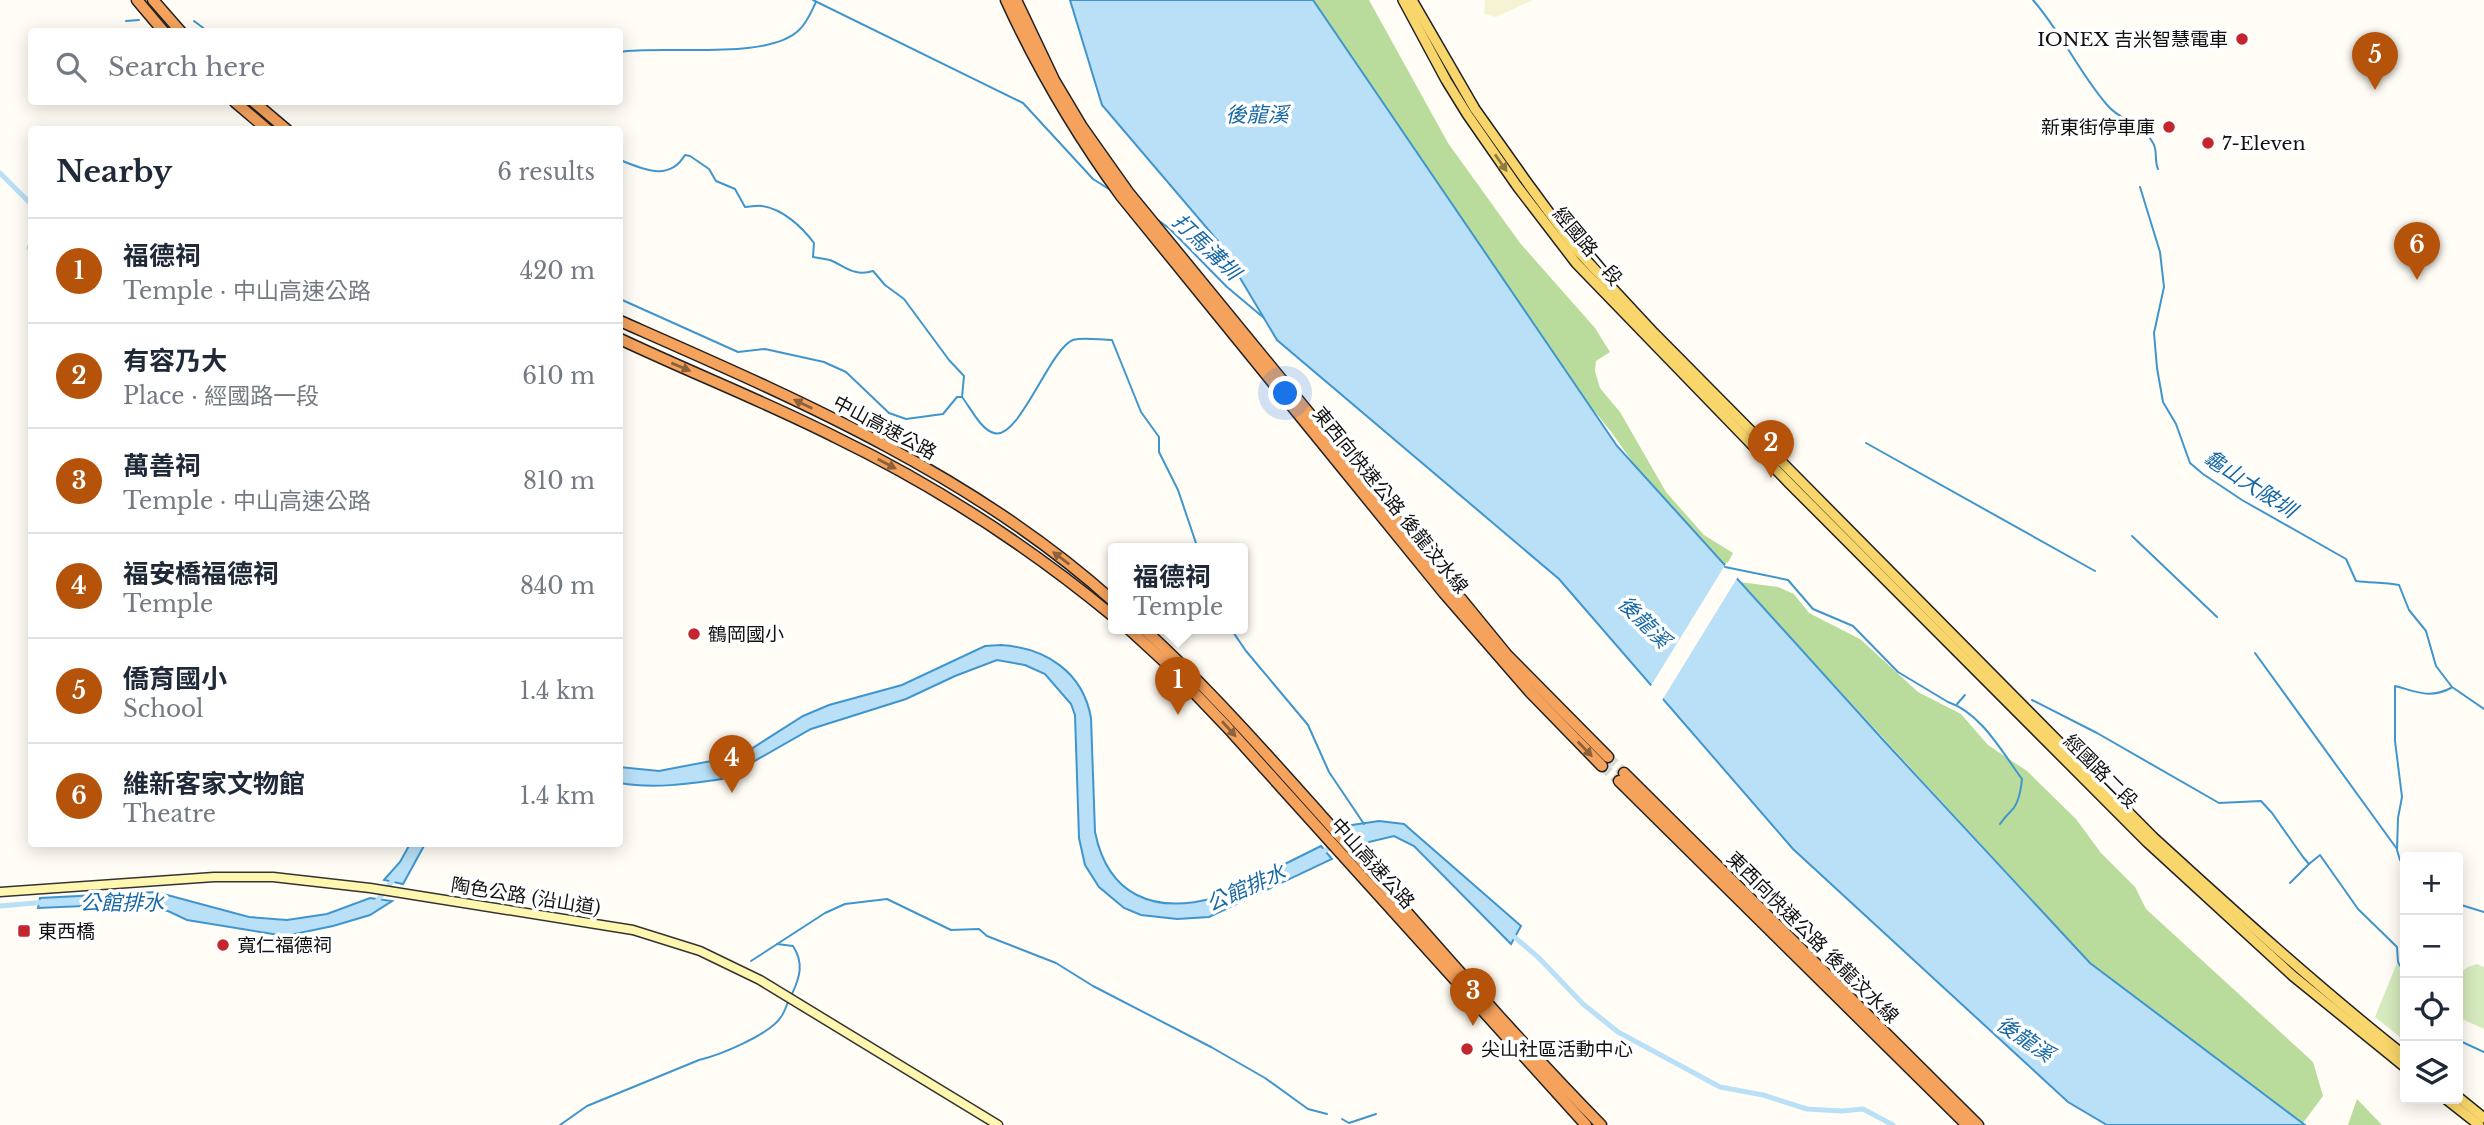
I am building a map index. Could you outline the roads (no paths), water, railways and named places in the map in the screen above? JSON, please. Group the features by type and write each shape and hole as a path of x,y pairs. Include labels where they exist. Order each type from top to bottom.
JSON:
{"highway":[{"path":"137,0 161,28"},
{"path":"153,0 178,28"},
{"name":"東西向快速公路 後龍汶水線","path":"1006,0 1046,83 1121,196 1460,612 1530,692 1605,761 1507,655 1128,192 1061,92 1016,0"},
{"path":"239,105 263,126"},
{"path":"258,105 282,126"},
{"name":"中山高速公路","path":"623,322 793,399 898,452 953,484 1027,533 1070,564 1108,597"},
{"name":"中山高速公路","path":"623,340 827,433 910,477 996,527 1108,612"},
{"name":"中山高速公路","path":"1134,634 1196,693 1326,829 1601,1125"},
{"name":"中山高速公路","path":"1149,634 1200,683 1326,829"},
{"name":"東西向快速公路 後龍汶水線","path":"1968,1125 1622,778 1979,1125"},
{"name":"中山高速公路","path":"1350,855 1586,1125"}],"main road":[{"name":"經國路一段","path":"1403,0 1467,114 1517,186 1576,263 1791,479"},
{"name":"經國路一段","path":"1412,0 1475,109 1576,248 1791,479"},
{"name":"經國路二段","path":"1791,479 2153,837 2248,924 2400,1052"},
{"name":"經國路二段","path":"1791,479 2147,842 2293,976 2400,1063"},
{"name":"陶色公路 (沿山道)","path":"0,892 214,877 273,877 374,888 633,930 700,951 788,996 999,1125"},
{"path":"2463,1101 2484,1118"},
{"path":"2452,1104 2479,1125"}],"water":[{"name":"後龍溪","path":"1070,0 1313,0 1617,446 2090,963 2305,1125 2107,1125 2068,1102 1793,849 1559,579 1277,340 1218,241 1102,105"},
{"path":"1001,645 1033,651 1047,657 1071,675 1080,688 1091,718 1095,832 1101,854 1111,872 1137,895 1153,901 1172,903 1214,898 1321,846 1332,859 1209,917 1177,919 1141,915 1124,908 1099,887 1085,865 1079,838 1075,715 1071,704 1045,674 1025,665 997,660 906,699 811,729 730,775 719,758 751,749 803,716 829,705 902,685 985,646"},
{"path":"711,761 722,779 658,786 623,784 623,767 659,771"},
{"path":"1379,821 1404,824 1521,926 1511,944 1414,846 1394,836 1361,844 1345,826"},
{"path":"408,847 423,847 403,884 384,880 400,862"},
{"path":"156,892 249,917 287,920 327,914 370,898 392,901 370,915 285,936 187,920 168,911 147,908 108,905 38,908 40,898"}],"waterway":[{"name":"打馬溝圳","path":"813,0 1023,103 1093,179 1112,191"},
{"name":"龜山大陂圳","path":"2033,0 2108,106 2148,136 2156,152 2158,169"},
{"path":"623,52 764,46 784,40 799,30 807,21 816,2"},
{"path":"126,21 139,20"},
{"path":"194,21 203,28"},
{"path":"623,161 646,169 663,171 679,163 685,155 690,156 709,169 716,181 735,189 745,207 770,208 791,220 814,243 813,257 830,260 855,272 873,271 885,285 904,299 964,376 962,397 980,423 994,433 1004,432 1014,423 1064,347 1077,339 1112,340 1141,412 1159,437 1159,452 1178,490 1196,543"},
{"path":"0,173 28,201"},
{"name":"龜山大陂圳","path":"2140,187 2160,252 2164,287 2154,333 2163,402 2176,424 2190,463 2242,500 2346,559 2356,581 2399,585 2409,610 2426,631 2436,666 2452,687 2484,709"},
{"name":"打馬溝圳","path":"1158,220 1227,287 1264,318"},
{"path":"623,300 738,352 765,349 824,362 846,372 889,413 906,419 943,414 957,397 962,397"},
{"path":"1866,443 2095,571"},
{"path":"2132,536 2217,617"},
{"path":"1725,567 1788,580 1813,609 1853,626 1898,672 1960,707 1981,724 2022,779 2016,804 2000,824"},
{"path":"1234,634 1308,725 1329,772 1364,824"},
{"path":"2255,653 2397,849"},
{"path":"2400,860 2397,850 2398,818 2402,797 2395,741 2395,686 2430,694 2451,688"},
{"path":"1957,704 1965,695"},
{"path":"2032,700 2097,733 2219,803 2261,801 2309,864 2320,855 2358,909 2397,947 2400,966"},
{"name":"公館排水","path":"709,770 729,762"},
{"name":"公館排水","path":"1320,853 1358,834"},
{"path":"2290,883 2309,864"},
{"name":"公館排水","path":"374,905 396,876"},
{"path":"751,961 825,913 845,904 887,899 951,930 979,929 987,936 1056,963 1093,986 1265,1078 1308,1109 1327,1114"},
{"name":"公館排水","path":"0,906 46,902"},
{"path":"2463,906 2484,912"},
{"name":"公館排水","path":"1511,934 1539,958 1583,1004 1618,1032 1720,1087 1763,1095 1807,1109 1863,1109 1893,1125"},
{"path":"777,944 793,946 799,958 799,976 792,994"},
{"path":"560,1125 587,1106 755,1037 775,1024 788,1002"},
{"path":"2460,1041 2484,1052"},
{"path":"1342,1119 1349,1123 1376,1114"}],"tunnel":[{"path":"1608,757 1624,773"},
{"path":"1602,766 1619,781"}],"place":[{"name":"IONEX 吉米智慧電車","path":"2242,39"},
{"name":"僑育國小","path":"2375,90"},
{"name":"新東街停車庫","path":"2169,127"},
{"name":"7-Eleven","path":"2208,143"},
{"name":"維新客家文物館","path":"2417,280"},
{"name":"有容乃大","path":"1771,478"},
{"name":"鶴岡國小","path":"694,634"},
{"name":"福德祠","path":"1178,715"},
{"name":"福安橋福德祠","path":"732,793"},
{"name":"東西橋","path":"24,931"},
{"name":"寬仁福德祠","path":"223,945"},
{"name":"萬善祠","path":"1473,1026"},
{"name":"尖山社區活動中心","path":"1467,1049"}]}
